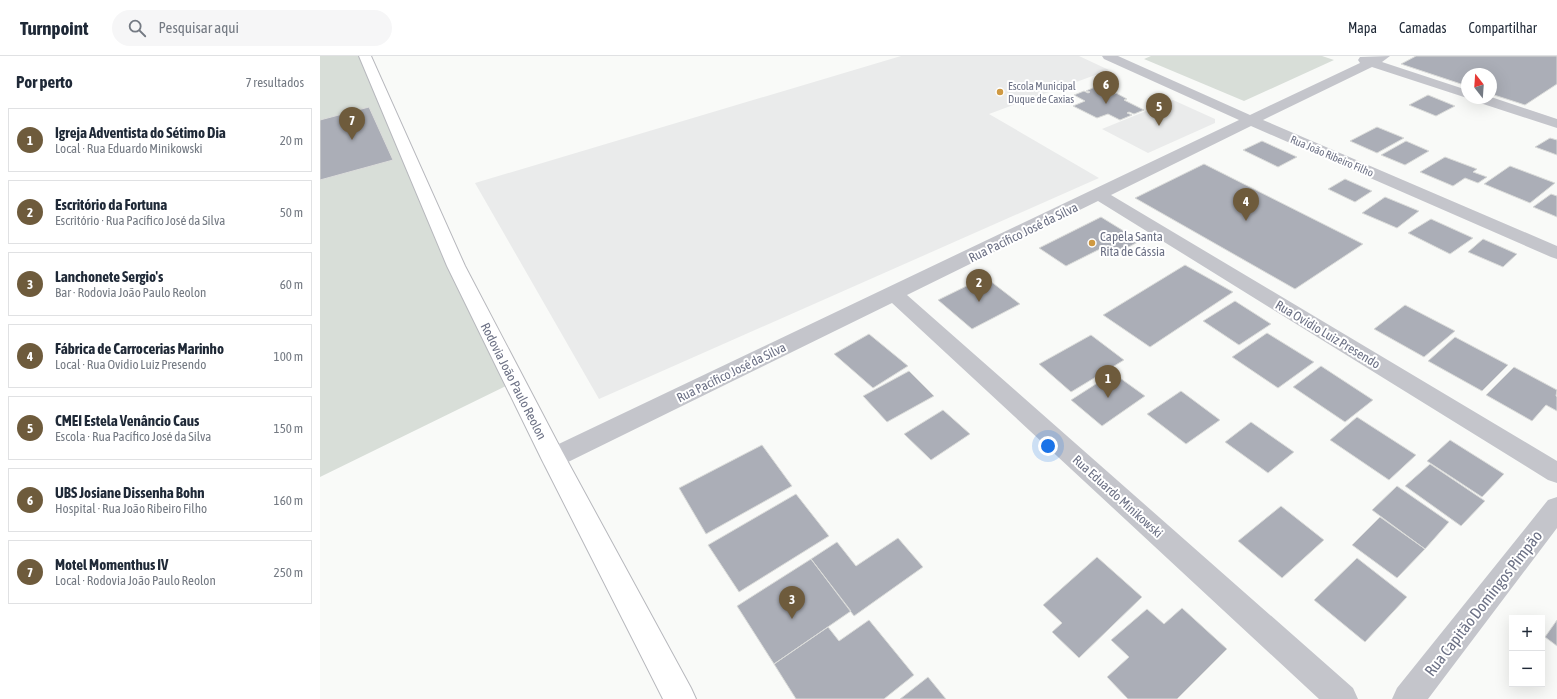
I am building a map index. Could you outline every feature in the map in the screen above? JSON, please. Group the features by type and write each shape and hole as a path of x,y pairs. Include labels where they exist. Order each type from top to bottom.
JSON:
{"highway":[{"name":"Rodovia João Paulo Reolon","path":"365,56 456,266 553,458 680,699"}],"street":[{"name":"Rua João Ribeiro Filho","path":"1108,56 1250,120 1557,253"},
{"path":"1354,56 1378,59 1461,92"},
{"name":"Rua Pacífico José da Silva","path":"553,458 1378,59"},
{"path":"1497,104 1557,124"},
{"path":"1539,118 1551,110"},
{"name":"Rua Ovídio Luiz Presendo","path":"1099,195 1557,473"},
{"name":"Rua Eduardo Minikowski","path":"894,294 1342,699"},
{"name":"Rua Capitão Domingos Pimpão","path":"1408,699 1557,508"}],"shaded area":[{"path":"320,56 365,56 514,382 320,477"},
{"path":"901,56 1079,56 1109,70 989,114 1099,178 599,399 475,183"},
{"path":"1151,56 1322,56 1334,60 1244,101 1144,59"},
{"path":"1173,100 1215,119 1215,123 1148,153 1102,129"}],"building":[{"path":"1416,56 1557,56 1557,84 1525,105 1497,96 1497,68 1461,68 1461,84 1401,64"},
{"path":"1095,87 1112,95 1116,93 1127,99 1124,100 1144,110 1134,114 1129,112 1127,113 1132,115 1120,120 1108,114 1097,118 1073,106 1085,101 1074,95 1084,91 1088,93 1090,92 1086,91"},
{"path":"1428,95 1455,106 1436,116 1409,105"},
{"path":"369,107 393,160 320,180 320,120"},
{"path":"1377,127 1404,138 1377,153 1350,141"},
{"path":"1550,138 1557,140 1557,155 1535,147"},
{"path":"1262,141 1297,157 1278,167 1243,150"},
{"path":"1406,141 1429,151 1405,165 1381,155"},
{"path":"1445,157 1477,169 1473,172 1487,177 1478,183 1465,178 1453,186 1420,172"},
{"path":"1204,164 1363,244 1295,289 1135,198"},
{"path":"1510,166 1555,183 1530,203 1484,184"},
{"path":"1345,179 1372,191 1355,202 1328,189"},
{"path":"1551,194 1557,196 1557,217 1533,207"},
{"path":"1385,197 1419,211 1397,228 1362,213"},
{"name":"Capela Santa Rita de Cássia","path":"1101,217 1140,241 1117,253 1106,246 1066,266 1039,248"},
{"path":"1431,219 1473,238 1450,254 1408,233"},
{"path":"1483,239 1517,254 1503,267 1468,252"},
{"path":"1185,265 1233,292 1150,347 1103,315"},
{"path":"985,277 1020,304 972,329 938,300"},
{"path":"1235,301 1271,324 1239,345 1203,321"},
{"path":"1405,305 1455,331 1424,357 1374,329"},
{"path":"1267,333 1314,362 1278,388 1232,357"},
{"path":"869,334 908,366 873,388 834,354"},
{"path":"1091,335 1124,360 1071,392 1039,364"},
{"path":"1455,337 1508,365 1482,391 1428,361"},
{"path":"1321,366 1373,400 1345,422 1293,387"},
{"path":"1514,367 1557,390 1557,411 1546,405 1532,421 1486,395"},
{"path":"909,371 934,396 887,422 863,396"},
{"path":"1113,373 1145,396 1102,426 1071,400"},
{"path":"1181,391 1220,420 1186,444 1147,414"},
{"path":"943,410 970,434 931,460 904,434"},
{"path":"1357,417 1416,455 1389,480 1330,440"},
{"path":"1251,422 1294,452 1268,473 1225,442"},
{"path":"1450,440 1504,474 1482,497 1427,461"},
{"path":"762,445 792,486 706,534 679,488"},
{"path":"1430,464 1485,501 1461,526 1405,486"},
{"path":"1397,486 1449,522 1425,549 1372,510"},
{"path":"796,494 829,536 739,592 708,545"},
{"path":"1281,506 1324,540 1282,578 1238,541"},
{"path":"1380,517 1425,549 1397,578 1352,545"},
{"path":"898,538 923,567 854,616 811,559 837,542 856,566"},
{"path":"1097,557 1142,597 1079,658 1052,632 1062,623 1043,605"},
{"path":"1357,558 1407,597 1365,642 1314,600"},
{"path":"811,559 851,611 774,664 737,606"},
{"path":"1182,608 1227,649 1177,699 1128,699 1107,677 1129,657 1111,640 1147,609 1164,624"},
{"path":"869,620 914,675 884,699 796,699 774,664 828,627 839,641"},
{"path":"1557,620 1557,646 1545,637"},
{"path":"928,677 946,699 900,699"}],"place":[{"name":"Escola Municipal Duque de Caxias","path":"1000,92"},
{"name":"UBS Josiane Dissenha Bohn","path":"1106,104"},
{"name":"CMEI Estela Venâncio Caus","path":"1159,126"},
{"name":"Motel Momenthus IV","path":"352,140"},
{"name":"Fábrica de Carrocerias Marinho","path":"1246,221"},
{"name":"Capela Santa Rita de Cássia","path":"1092,243"},
{"name":"Escritório da Fortuna","path":"979,302"},
{"name":"Igreja Adventista do Sétimo Dia","path":"1108,398"},
{"name":"Lanchonete Sergio's","path":"792,619"}]}
